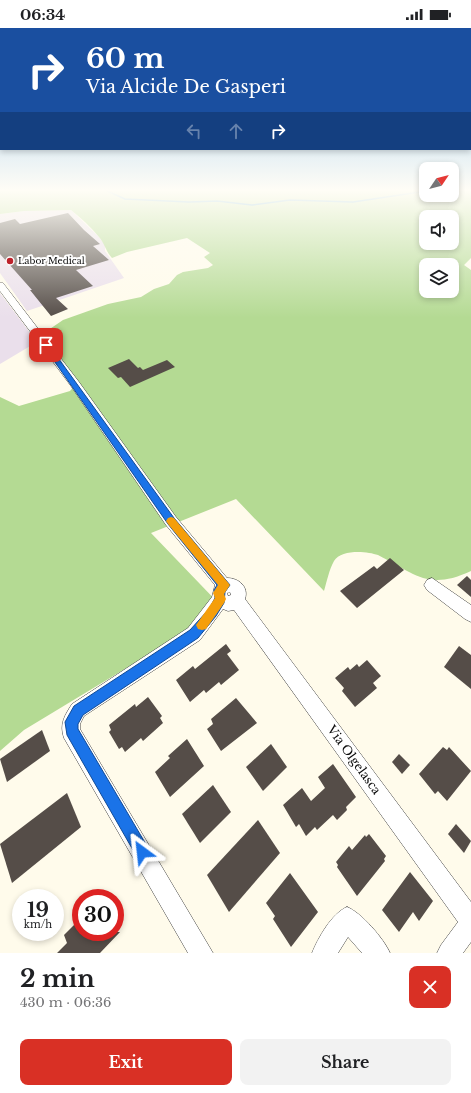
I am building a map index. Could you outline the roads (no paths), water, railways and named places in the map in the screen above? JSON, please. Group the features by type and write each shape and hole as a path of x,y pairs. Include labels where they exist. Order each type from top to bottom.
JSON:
{"street":[{"name":"Via Olgelasca","path":"0,285 38,334 171,521 471,922"},
{"path":"432,585 471,614"},
{"path":"201,953 71,731 71,722 78,710 194,634 227,595"},
{"path":"324,953 347,918 378,953"},
{"path":"449,953 471,922"}],"place":[{"name":"Labor Medical","path":"10,261"}]}
